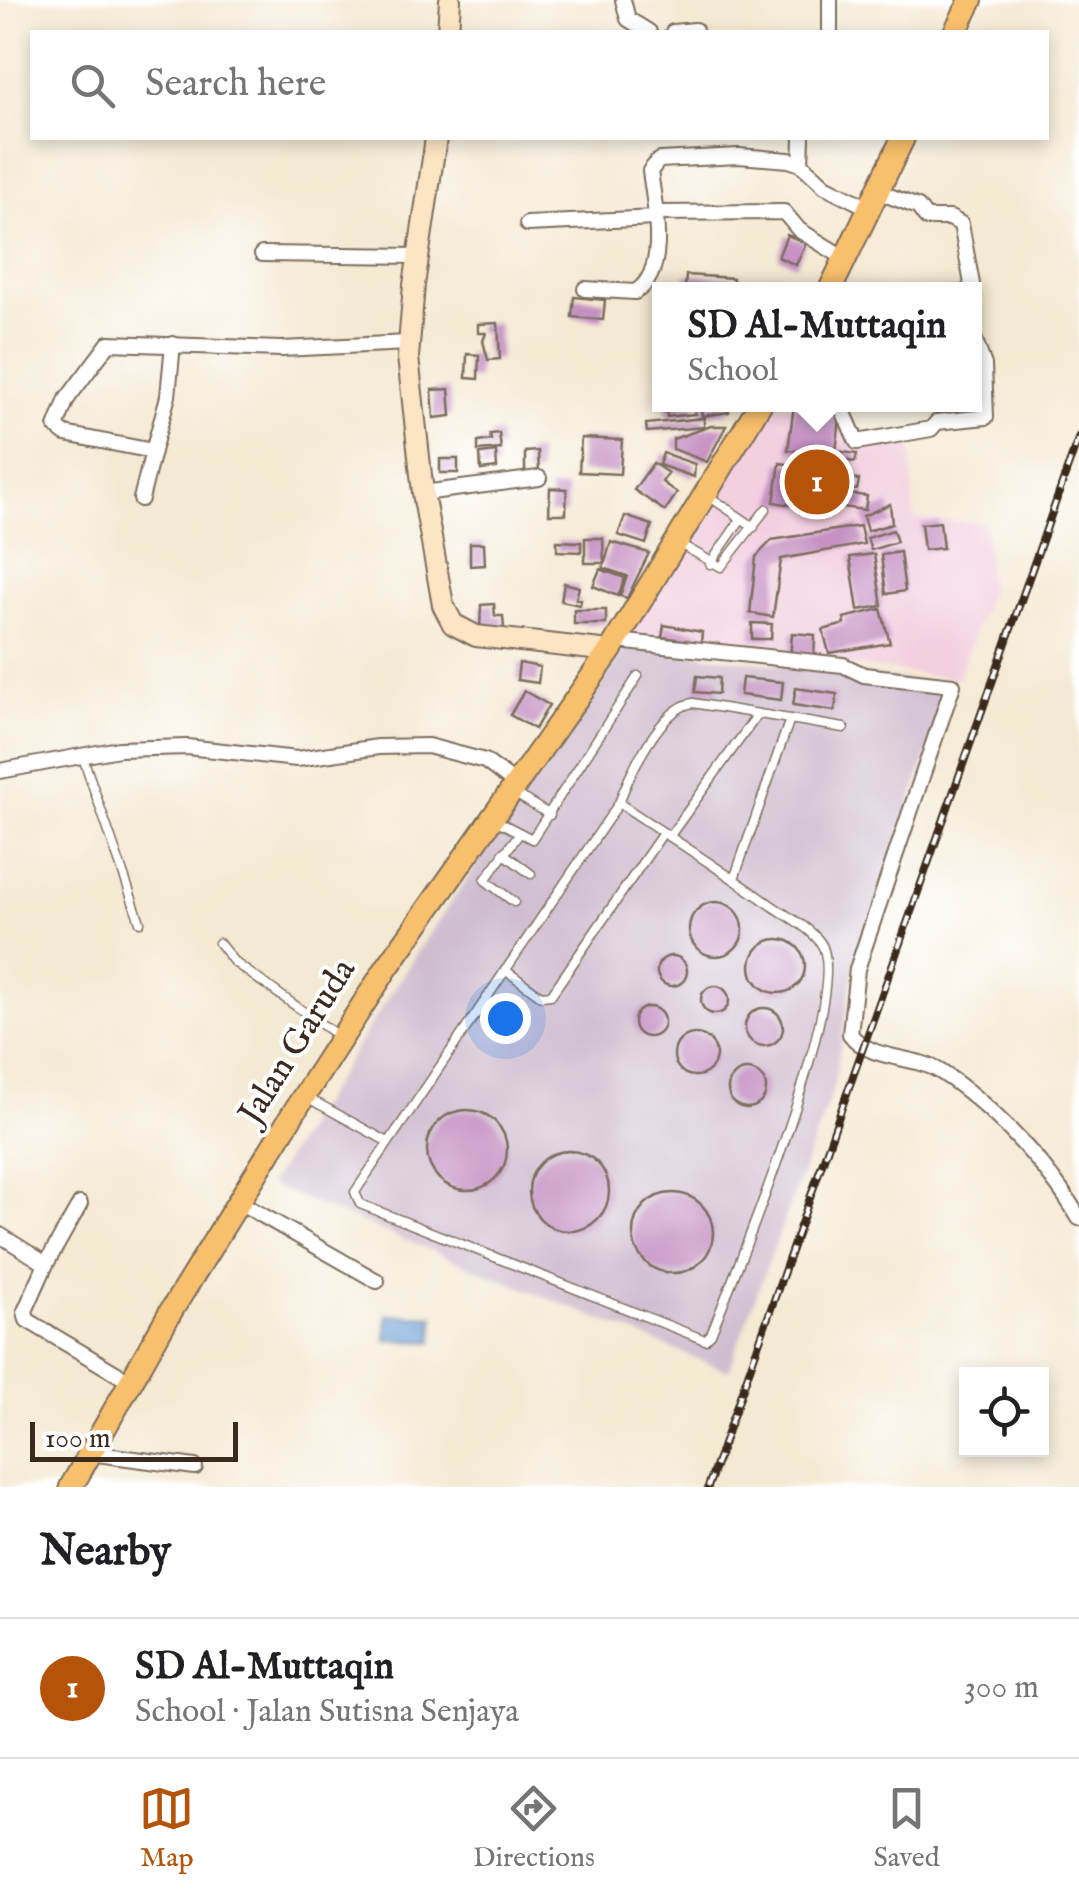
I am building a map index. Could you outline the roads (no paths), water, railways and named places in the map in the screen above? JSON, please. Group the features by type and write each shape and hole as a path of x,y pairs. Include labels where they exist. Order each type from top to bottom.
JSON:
{"main road":[{"path":"448,30 450,0"},
{"path":"956,30 971,0"},
{"path":"436,140 417,256 409,344 423,493 443,605 458,628 486,638 614,646"},
{"path":"834,282 902,140"},
{"name":"Jalan Garuda","path":"71,1487 129,1382 304,1096 614,646 755,412"}],"street":[{"path":"623,0 633,25 644,30"},
{"path":"830,0 830,30"},
{"path":"802,140 802,164"},
{"path":"585,289 641,289 655,254 656,216 650,171 659,160 756,156 802,164 824,186 918,208 926,218 950,218 961,224 972,282"},
{"path":"528,224 784,212 804,234 846,260"},
{"path":"262,254 417,256"},
{"path":"153,451 58,431 56,420 109,344 258,349 409,344"},
{"path":"141,499 168,396 173,344"},
{"path":"844,412 857,442 931,429 937,422 986,418 982,360"},
{"path":"423,493 538,478"},
{"path":"614,646 843,665 864,675 954,685 857,970 849,1030 856,1042 881,1054 930,1066 954,1082 1046,1170 1079,1218"},
{"path":"0,771 82,755 187,747 297,759 428,746 485,761 515,788"},
{"path":"239,1202 377,1281"},
{"path":"80,1204 46,1264 26,1319 129,1382"},
{"path":"0,1235 46,1264"},
{"path":"90,1453 195,1467"}],"lane":[{"path":"707,495 754,527"},
{"path":"678,543 710,564 725,566 766,509"},
{"path":"710,564 741,519"},
{"path":"493,819 532,839 638,676"},
{"path":"618,804 734,879 818,940 827,962 820,1022 770,1188 708,1339 697,1339 360,1204 355,1192 618,804 628,778 675,709 693,703 844,728"},
{"path":"505,970 542,996 551,995 758,714"},
{"path":"734,879 790,719"},
{"path":"82,755 140,922"},
{"path":"515,788 550,815"},
{"path":"514,902 486,883 520,834"},
{"path":"503,854 531,874"},
{"path":"218,943 234,962 341,1039"},
{"path":"304,1096 388,1142"}],"water":[{"path":"387,1315 434,1317 433,1342 386,1340"}],"railway":[{"path":"708,1487 1079,436"}],"place":[{"name":"SD Al-Muttaqin","path":"817,482"}]}
